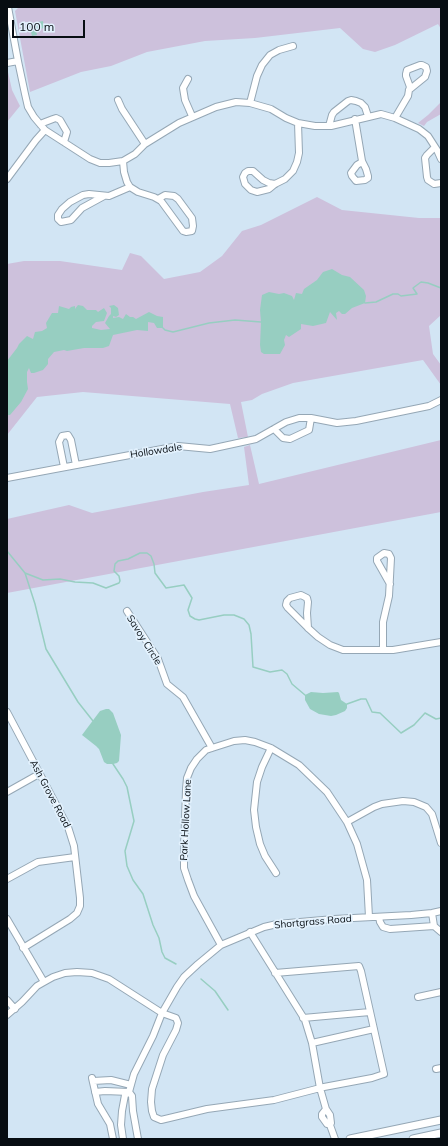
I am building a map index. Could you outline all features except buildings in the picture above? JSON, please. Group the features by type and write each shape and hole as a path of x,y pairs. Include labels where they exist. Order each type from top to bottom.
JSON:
{"street":[{"path":"8,7 28,107 45,130 90,159 100,163 123,161 135,154 145,144 192,116 216,107 236,102 250,103 271,109 298,123 315,126 329,126 381,114 395,118 428,136 438,149 441,159"},
{"path":"250,103 257,76 262,65 270,56 279,50 293,46"},
{"path":"7,63 18,61"},
{"path":"188,79 183,88 185,100 192,116"},
{"path":"395,118 408,96 409,90"},
{"path":"118,100 122,109 145,144"},
{"path":"329,126 334,112 351,100 361,103 365,107 368,116"},
{"path":"40,124 56,118 60,120 67,132 64,142"},
{"path":"354,120 362,162"},
{"path":"275,184 263,180 253,171 248,171 243,177 245,184 251,190 257,192 269,189 275,184 286,179 297,162 299,153 298,123"},
{"path":"7,179 45,130"},
{"path":"438,149 427,155 425,158 428,180 434,184 441,183"},
{"path":"123,161 124,172 130,188 161,201 183,231 192,231 192,218 178,199 174,196 165,195 158,199"},
{"path":"104,196 82,208 71,220 61,222 58,219 58,215 62,209 70,202 83,195 90,194 109,196 130,188"},
{"name":"Hollowdale","path":"7,478 178,446 210,449 256,439 286,422 299,418 311,418 337,423 356,421 429,406 441,400"},
{"path":"274,429 282,438 290,439 309,430 311,418"},
{"path":"64,467 60,442 62,436 68,435 71,440 76,465"},
{"path":"383,650 383,622 390,584"},
{"path":"308,628 307,598 301,595 290,598 286,604 288,608 308,628 330,645 343,650 402,649 441,642"},
{"name":"Savoy Circle","path":"127,611 158,659 167,684 184,697 212,748"},
{"name":"Ash Grove Road","path":"7,712 72,837 80,898 80,906 77,913 70,919 23,948"},
{"name":"Park Hollow Lane","path":"221,945 192,890 184,868 187,778 197,759 206,750 234,741 245,740 271,748 299,765 327,792 347,822 357,844 367,880 369,917"},
{"path":"271,748 257,782 254,810 260,844 265,856 276,873"},
{"path":"7,792 39,774"},
{"path":"347,822 382,804 403,801 414,802 426,807 432,814 441,843"},
{"path":"7,879 38,862 75,857"},
{"name":"Shortgrass Road","path":"123,1139 121,1125 125,1095 130,1088 134,1074 153,1036 162,1013 184,977 221,945 250,932 277,924 432,913 441,910"},
{"path":"432,913 434,926 441,932"},
{"path":"379,917 383,927 390,929 434,926"},
{"path":"7,919 44,982"},
{"path":"250,932 303,1018 312,1043 320,1088 326,1109 322,1114 322,1117 330,1126 335,1139"},
{"path":"8,1014 15,1009 37,986 53,977 65,973 77,972 92,973 109,979 162,1013 176,1018 178,1023 176,1030 163,1055 152,1089 151,1102 154,1117 161,1120 207,1109 274,1100 384,1074 359,966 275,973"},
{"path":"418,997 441,992"},
{"path":"7,1000 15,1009"},
{"path":"303,1018 370,1012"},
{"path":"312,1043 374,1029"},
{"path":"113,1139 110,1124 98,1104 92,1079 111,1080 130,1088"},
{"path":"111,1080 111,1091"},
{"path":"95,1092 118,1092 130,1088"},
{"path":"130,1088 138,1139"},
{"path":"350,1139 441,1120"},
{"path":"413,1139 441,1133"}],"shaded area":[{"path":"19,7 441,7 441,29 438,24 395,45 375,52 363,49 340,28 255,38 205,41 147,52 111,66 81,72 30,92 15,11"},
{"path":"43,21 44,28 36,30 37,35 32,36 29,24"},
{"path":"7,71 12,90 20,106 7,122"},
{"path":"441,102 441,114 427,122 424,126 418,123 428,115"},
{"path":"317,197 342,210 419,218 441,218 441,315 429,326 433,354 441,365 441,385 423,360 293,383 262,394 252,400 241,402 248,437 238,438 230,404 83,392 37,397 7,435 7,264 24,261 60,261 122,270 130,253 141,256 164,279 200,272 222,256 242,231 261,225"},
{"path":"332,269 342,275 350,277 364,290 366,296 365,303 352,308 345,314 342,314 339,311 336,313 337,320 330,312 326,323 313,326 301,324 301,329 289,337 286,335 284,340 285,345 280,354 264,354 261,352 260,310 262,295 269,292 279,294 284,293 292,296 294,300 296,293 302,294 304,289 317,280 323,272"},
{"path":"78,305 83,306 87,310 96,310 98,312 104,308 107,313 104,321 96,322 92,328 101,330 110,329 105,323 111,314 111,308 109,306 114,305 118,308 119,315 116,317 113,316 113,318 119,317 123,319 126,314 136,319 149,312 163,317 163,328 157,328 154,323 148,322 148,331 137,330 113,335 109,346 103,348 84,348 54,352 48,359 48,364 43,370 31,373 29,368 27,372 28,389 21,402 10,415 7,415 7,361 19,344 27,336 33,339 35,332 42,331 47,328 46,323 52,313 58,313 59,306 69,309 75,306 75,309"},
{"path":"441,440 441,512 7,593 7,519 69,505 92,513 249,485 244,447 250,445 259,484"},
{"path":"311,692 338,692 341,700 347,704 347,708 345,711 336,715 331,716 319,714 310,709 305,700 305,695"},
{"path":"109,709 113,713 121,735 119,761 113,764 107,764 104,762 99,749 82,735 100,711"}],"waterway":[{"path":"365,303 376,302 393,294 398,294 401,296 417,294 413,288 421,282 441,288"},
{"path":"163,328 173,332 209,323 235,320 261,322"},
{"path":"7,551 25,573 35,604 46,649 78,702 93,721"},
{"path":"25,573 43,580 60,579 93,583 106,588 119,583 120,581 119,576 114,571 115,564 118,561 128,559 140,553 147,553 151,556 155,573 166,588 184,585 192,598 188,610 190,616 199,620 224,615 234,615 244,619 249,625 251,634 253,667 270,672 282,670 287,674 292,684 305,695"},
{"path":"347,704 361,699 366,699 372,712 380,713 401,733 414,725 425,713 436,719 441,718"},
{"path":"113,764 127,787 134,821 125,851 127,866 133,880 143,894 159,938 162,952 165,958 176,964"},
{"path":"201,979 215,991 228,1010"}]}
